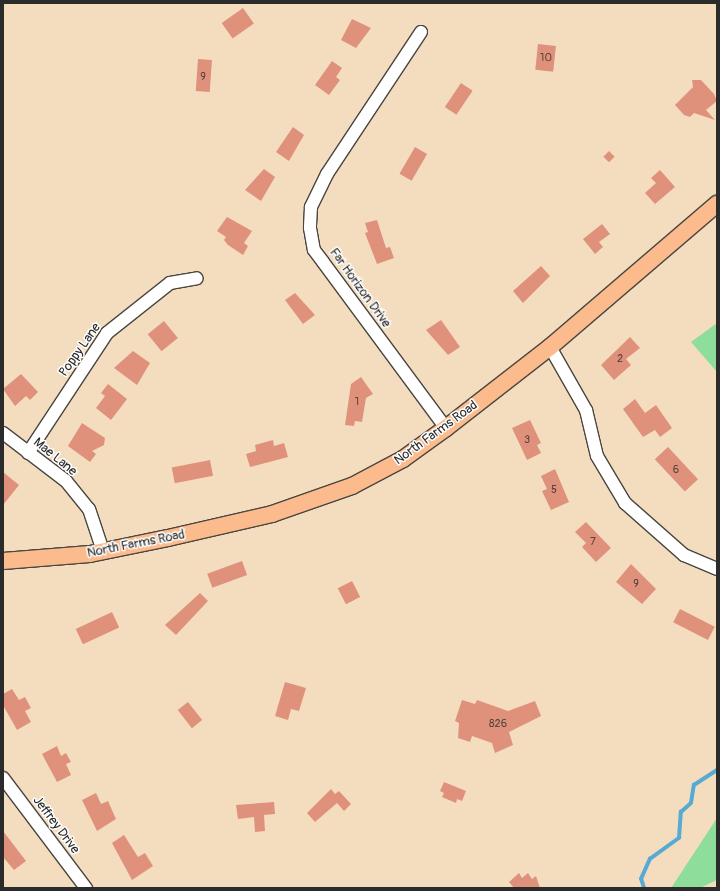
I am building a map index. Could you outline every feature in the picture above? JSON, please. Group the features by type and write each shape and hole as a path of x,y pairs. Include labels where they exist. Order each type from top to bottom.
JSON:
{"main road":[{"name":"North Farms Road","path":"3,561 103,551 272,514 313,501 403,460 550,347 717,204"}],"street":[{"name":"Far Horizon Drive","path":"421,32 327,174 312,207 310,228 314,250 446,428"},
{"name":"Poppy Lane","path":"28,452 107,333 170,283 197,278"},
{"path":"550,347 586,410 597,456 625,503 684,555 717,568"},
{"name":"Mae Lane","path":"3,433 66,481 89,509 103,551"},
{"name":"Jeffrey Drive","path":"3,778 86,888"}],"green space":[{"path":"717,323 717,372 691,342"},
{"path":"717,818 717,880 700,888 671,888"}],"building":[{"path":"243,8 254,24 233,38 222,23"},
{"path":"352,19 371,28 356,48 341,40"},
{"path":"538,44 556,46 553,72 535,70"},
{"path":"198,59 212,60 210,92 196,91"},
{"path":"332,61 342,68 336,77 340,80 329,95 315,85"},
{"path":"692,80 701,80 714,94 717,101 706,110 715,120 694,113 690,117 684,115 675,105 693,87"},
{"path":"461,83 473,91 456,115 445,107"},
{"path":"293,127 304,135 289,161 276,152"},
{"path":"415,147 427,154 412,181 400,174"},
{"path":"609,151 615,157 609,162 603,157"},
{"path":"264,169 275,177 261,201 245,190"},
{"path":"660,170 675,187 655,204 645,193 656,183 651,178"},
{"path":"227,217 252,231 244,243 248,246 243,255 228,245 224,240 226,237 217,231"},
{"path":"377,220 386,248 390,247 394,258 377,264 365,233 368,232 365,223"},
{"path":"602,224 610,234 599,242 603,247 595,254 583,239"},
{"path":"541,266 550,276 523,303 513,291"},
{"path":"295,293 315,315 303,324 285,300"},
{"path":"441,320 460,347 448,355 426,330"},
{"path":"164,321 178,338 162,351 148,334"},
{"path":"630,337 640,348 626,359 631,365 614,380 601,365"},
{"path":"133,351 150,363 137,385 114,368"},
{"path":"21,374 38,392 30,400 26,396 15,406 3,389"},
{"path":"361,377 373,394 366,398 362,422 355,421 354,426 345,425 351,384"},
{"path":"108,384 127,399 111,420 96,408 105,396 101,393"},
{"path":"635,399 645,413 656,405 672,428 660,437 655,430 643,437 623,409"},
{"path":"530,420 541,443 537,445 541,453 527,460 512,428"},
{"path":"82,423 105,438 104,445 92,451 96,454 90,462 68,446"},
{"path":"273,440 274,446 284,443 288,457 250,467 246,454 256,451 255,445"},
{"path":"668,447 698,479 685,491 655,459"},
{"path":"210,460 213,476 175,483 172,467"},
{"path":"555,469 569,502 551,510 542,491 547,489 541,476"},
{"path":"3,472 19,485 3,505"},
{"path":"586,522 611,548 596,562 582,547 586,543 575,532"},
{"path":"242,561 247,575 212,588 207,574"},
{"path":"631,564 656,589 642,604 616,582"},
{"path":"352,581 360,597 346,604 338,588"},
{"path":"200,593 208,601 176,635 165,625"},
{"path":"680,609 715,627 708,640 673,622"},
{"path":"112,612 119,627 83,644 76,629"},
{"path":"285,682 306,688 299,711 291,709 288,720 275,716"},
{"path":"12,689 19,700 25,697 31,708 25,711 31,722 17,730 3,705 3,694"},
{"path":"462,700 475,704 477,700 508,711 535,701 541,716 509,732 513,745 495,753 492,743 472,736 470,742 458,738 459,723 455,721"},
{"path":"188,702 202,720 192,728 178,710"},
{"path":"57,746 61,756 66,753 71,762 66,764 71,775 57,782 42,754"},
{"path":"444,782 466,791 462,801 457,799 456,803 442,797 444,793 440,791"},
{"path":"331,789 335,794 339,791 351,804 344,811 337,803 315,822 307,813"},
{"path":"96,793 101,804 108,801 116,819 97,831 82,800"},
{"path":"274,802 275,814 264,815 265,831 255,832 254,817 238,819 236,805"},
{"path":"3,831 26,861 14,870 3,857"},
{"path":"124,835 138,857 145,853 153,866 132,880 112,843"},
{"path":"519,873 522,878 528,873 532,879 536,876 540,888 514,888 509,882"}],"waterway":[{"path":"644,888 641,879 650,859 679,838 681,812 691,803 694,785 717,770"}]}
